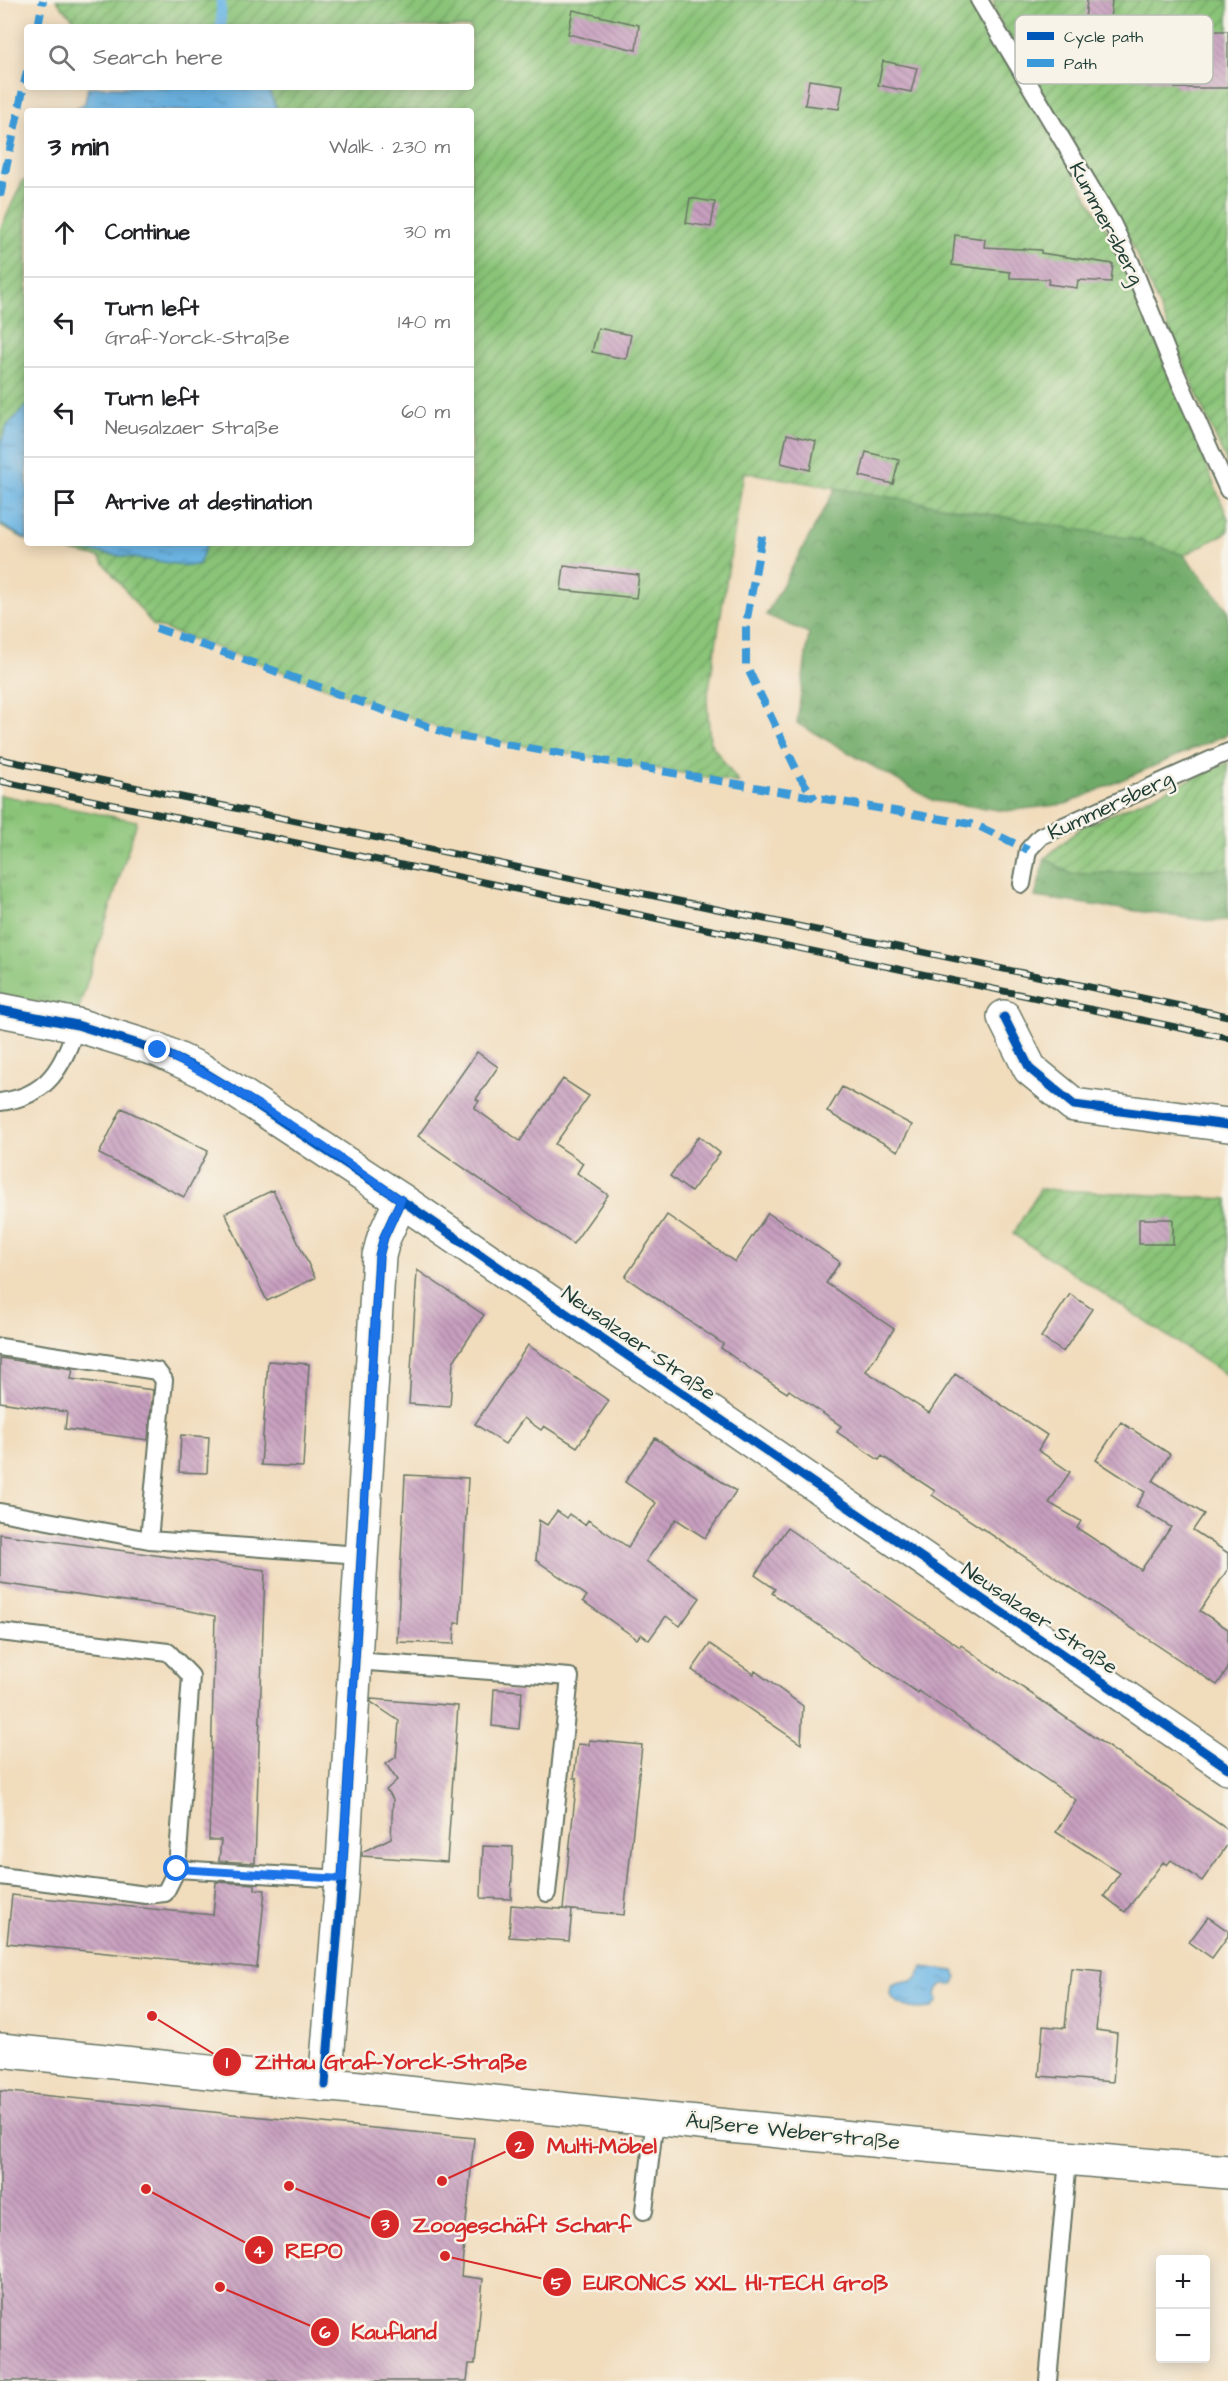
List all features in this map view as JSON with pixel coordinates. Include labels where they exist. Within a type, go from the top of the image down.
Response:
[{"type":"main road","name":"Neusalzaer Straße","points":[[0,1010],[77,1025],[158,1050],[201,1070],[401,1200],[1228,1768]]},
{"type":"main road","points":[[1004,1017],[1030,1069],[1074,1105],[1228,1125]]},
{"type":"main road","points":[[325,2085],[342,1879],[379,1256],[384,1237],[401,1200]]},
{"type":"main road","name":"Äußere Weberstraße","points":[[0,2050],[655,2118],[1068,2159],[1228,2172]]},
{"type":"lane","name":"Kummersberg","points":[[979,0],[1015,60]]},
{"type":"lane","name":"Kummersberg","points":[[1029,84],[1112,223],[1131,262],[1171,362],[1228,490]]},
{"type":"lane","name":"Kummersberg","points":[[1022,884],[1028,850],[1041,836],[1228,752]]},
{"type":"lane","points":[[0,1102],[12,1101],[37,1091],[56,1073],[77,1025]]},
{"type":"lane","points":[[0,1347],[157,1371],[164,1380],[149,1540]]},
{"type":"lane","points":[[0,1512],[149,1540],[361,1554]]},
{"type":"lane","points":[[0,1632],[168,1652],[191,1676],[177,1869],[165,1893],[146,1895],[0,1876]]},
{"type":"lane","points":[[355,1661],[570,1677],[547,1893]]},
{"type":"lane","points":[[177,1869],[342,1879]]},
{"type":"lane","points":[[644,2211],[655,2118]]},
{"type":"lane","points":[[1048,2381],[1068,2159]]},
{"type":"green space","points":[[56,0],[971,0],[1015,74],[1015,84],[1021,84],[1120,252],[1228,519],[1228,532],[1184,555],[1139,540],[744,472],[707,700],[710,742],[739,783],[456,734],[153,625],[99,557],[46,546],[474,546],[474,108],[277,108],[268,90],[474,90],[474,24],[78,24]]},
{"type":"green space","points":[[993,0],[1228,0],[1228,466],[1132,244],[1037,84],[1213,84],[1213,15],[1015,15],[1015,46],[997,16]]},
{"type":"green space","points":[[24,180],[24,538],[0,526],[0,230]]},
{"type":"green space","points":[[836,488],[1139,540],[1184,555],[1228,610],[1228,734],[1066,804],[1006,811],[934,801],[797,723],[809,633],[766,615]]},
{"type":"green space","points":[[1228,763],[1228,868],[1071,874],[1045,858],[1082,827]]},
{"type":"green space","points":[[0,795],[137,821],[78,1011],[0,994]]},
{"type":"green space","points":[[1045,858],[1071,874],[1228,868],[1228,920],[1210,921],[1035,897]]},
{"type":"green space","points":[[1040,1189],[1228,1199],[1228,1376],[1013,1234]]},
{"type":"water","points":[[87,90],[268,90],[277,108],[78,108],[85,103]]},
{"type":"water","points":[[24,408],[24,538],[0,524],[0,445],[7,426]]},
{"type":"water","points":[[53,546],[206,546],[199,564],[190,566]]},
{"type":"water","points":[[923,1967],[954,1971],[957,1977],[953,1985],[943,1985],[938,1988],[936,1995],[938,2001],[932,2008],[920,2009],[904,2006],[890,1995],[891,1987],[914,1980]]},
{"type":"building","points":[[1087,0],[1112,0],[1111,15],[1086,15]]},
{"type":"building","points":[[573,10],[639,25],[636,50],[568,34]]},
{"type":"building","points":[[1213,31],[1228,31],[1228,88],[1175,88],[1175,84],[1213,84]]},
{"type":"building","points":[[883,61],[917,68],[911,92],[878,85]]},
{"type":"building","points":[[809,80],[843,85],[839,109],[805,105]]},
{"type":"building","points":[[690,198],[715,202],[711,227],[686,223]]},
{"type":"building","points":[[955,235],[985,239],[984,247],[1041,250],[1041,253],[1113,264],[1111,282],[1078,280],[1077,288],[1048,284],[1049,279],[1010,278],[1010,272],[952,265]]},
{"type":"building","points":[[598,328],[631,335],[626,359],[592,352]]},
{"type":"building","points":[[787,434],[816,441],[810,470],[781,463]]},
{"type":"building","points":[[866,452],[899,460],[893,484],[860,476]]},
{"type":"building","points":[[564,566],[639,575],[636,598],[561,590]]},
{"type":"building","points":[[477,1052],[498,1067],[476,1099],[479,1101],[474,1108],[520,1141],[563,1079],[589,1096],[555,1144],[583,1163],[577,1173],[608,1195],[573,1244],[418,1136]]},
{"type":"building","points":[[842,1087],[912,1125],[898,1151],[827,1112]]},
{"type":"building","points":[[122,1108],[208,1151],[184,1197],[99,1154]]},
{"type":"building","points":[[699,1136],[720,1153],[691,1192],[670,1176]]},
{"type":"building","points":[[273,1190],[315,1278],[267,1301],[225,1213]]},
{"type":"building","points":[[768,1213],[840,1262],[826,1283],[894,1329],[866,1371],[929,1413],[955,1374],[1047,1435],[1038,1450],[1070,1472],[1049,1503],[1081,1521],[1077,1528],[1141,1570],[1171,1527],[1136,1506],[1145,1492],[1096,1460],[1121,1422],[1170,1454],[1153,1481],[1204,1514],[1193,1530],[1228,1553],[1228,1569],[1200,1611],[1228,1629],[1228,1669],[1217,1685],[932,1495],[935,1491],[882,1456],[879,1460],[837,1432],[841,1426],[789,1390],[787,1393],[753,1371],[721,1348],[723,1344],[625,1277],[667,1215],[735,1262]]},
{"type":"building","points":[[1139,1219],[1173,1219],[1173,1244],[1139,1244]]},
{"type":"building","points":[[417,1270],[484,1315],[453,1362],[450,1407],[409,1404]]},
{"type":"building","points":[[1070,1294],[1092,1309],[1063,1352],[1041,1337]]},
{"type":"building","points":[[528,1345],[609,1401],[577,1447],[544,1426],[541,1430],[524,1418],[505,1444],[475,1424]]},
{"type":"building","points":[[0,1358],[73,1369],[71,1379],[153,1390],[148,1440],[65,1429],[67,1412],[0,1402]]},
{"type":"building","points":[[268,1361],[309,1364],[303,1467],[261,1465]]},
{"type":"building","points":[[181,1435],[209,1437],[207,1473],[179,1472]]},
{"type":"building","points":[[655,1438],[736,1491],[705,1538],[676,1519],[646,1561],[700,1598],[680,1626],[666,1616],[649,1640],[641,1634],[637,1639],[583,1601],[587,1596],[536,1560],[539,1520],[547,1525],[557,1511],[567,1518],[569,1514],[585,1525],[588,1520],[628,1547],[656,1503],[625,1482]]},
{"type":"building","points":[[405,1475],[468,1478],[460,1623],[455,1623],[454,1644],[397,1642]]},
{"type":"building","points":[[787,1528],[1228,1830],[1228,1844],[1202,1881],[1171,1860],[1167,1865],[1163,1862],[1125,1912],[1104,1896],[1120,1873],[1056,1832],[1076,1800],[772,1593],[775,1589],[755,1575]]},
{"type":"building","points":[[0,1534],[265,1570],[255,1863],[219,1861],[221,1840],[209,1840],[215,1616],[0,1583]]},
{"type":"building","points":[[710,1644],[754,1674],[755,1671],[803,1706],[801,1744],[692,1670]]},
{"type":"building","points":[[494,1689],[522,1691],[519,1729],[492,1726]]},
{"type":"building","points":[[371,1699],[458,1706],[447,1862],[362,1856],[362,1852],[391,1838],[393,1799],[386,1790],[397,1780],[386,1764],[396,1757],[399,1721],[371,1702]]},
{"type":"building","points":[[589,1740],[642,1745],[624,1915],[563,1909],[577,1778],[574,1778],[578,1744],[589,1745]]},
{"type":"building","points":[[483,1846],[513,1847],[511,1899],[481,1898]]},
{"type":"building","points":[[216,1882],[255,1884],[255,1889],[265,1890],[257,1968],[7,1943],[12,1895],[213,1915]]},
{"type":"building","points":[[511,1905],[572,1910],[569,1941],[509,1937]]},
{"type":"building","points":[[1208,1917],[1228,1931],[1228,1936],[1212,1958],[1189,1942]]},
{"type":"building","points":[[1071,1968],[1102,1971],[1096,2030],[1117,2033],[1113,2082],[1039,2076],[1043,2026],[1065,2028]]},
{"type":"building","points":[[0,2091],[474,2138],[461,2276],[483,2279],[475,2364],[469,2364],[467,2381],[0,2381]]},
{"type":"waterway","points":[[221,0],[221,24]]},
{"type":"railway","points":[[0,759],[1228,1016]]},
{"type":"railway","points":[[0,781],[1228,1038]]},
{"type":"marked path","points":[[39,24],[43,0]]},
{"type":"marked path","points":[[0,196],[24,85]]},
{"type":"marked path","points":[[762,536],[746,624],[746,665],[800,777],[815,799]]},
{"type":"marked path","points":[[156,628],[452,735],[976,825],[1028,850]]},
{"type":"cycle path","points":[[0,1010],[77,1025],[158,1050],[201,1070],[240,1094],[401,1200],[1228,1768]]},
{"type":"cycle path","points":[[1004,1017],[1030,1069],[1074,1105],[1228,1125]]},
{"type":"cycle path","points":[[325,2085],[342,1879],[379,1256],[384,1237],[401,1200]]},
{"type":"place","name":"Zittau Graf-Yorck-Straße","points":[[152,2016]]},
{"type":"place","name":"Multi-Möbel","points":[[442,2181]]},
{"type":"place","name":"Zoogeschäft Scharf","points":[[289,2186]]},
{"type":"place","name":"REPO","points":[[146,2189]]},
{"type":"place","name":"EURONICS XXL HI-TECH Groß","points":[[445,2256]]},
{"type":"place","name":"Kaufland","points":[[220,2287]]},
{"type":"route","points":[[158,1050],[201,1070],[240,1094],[401,1200],[384,1237],[379,1256],[342,1879],[177,1869]]}]
